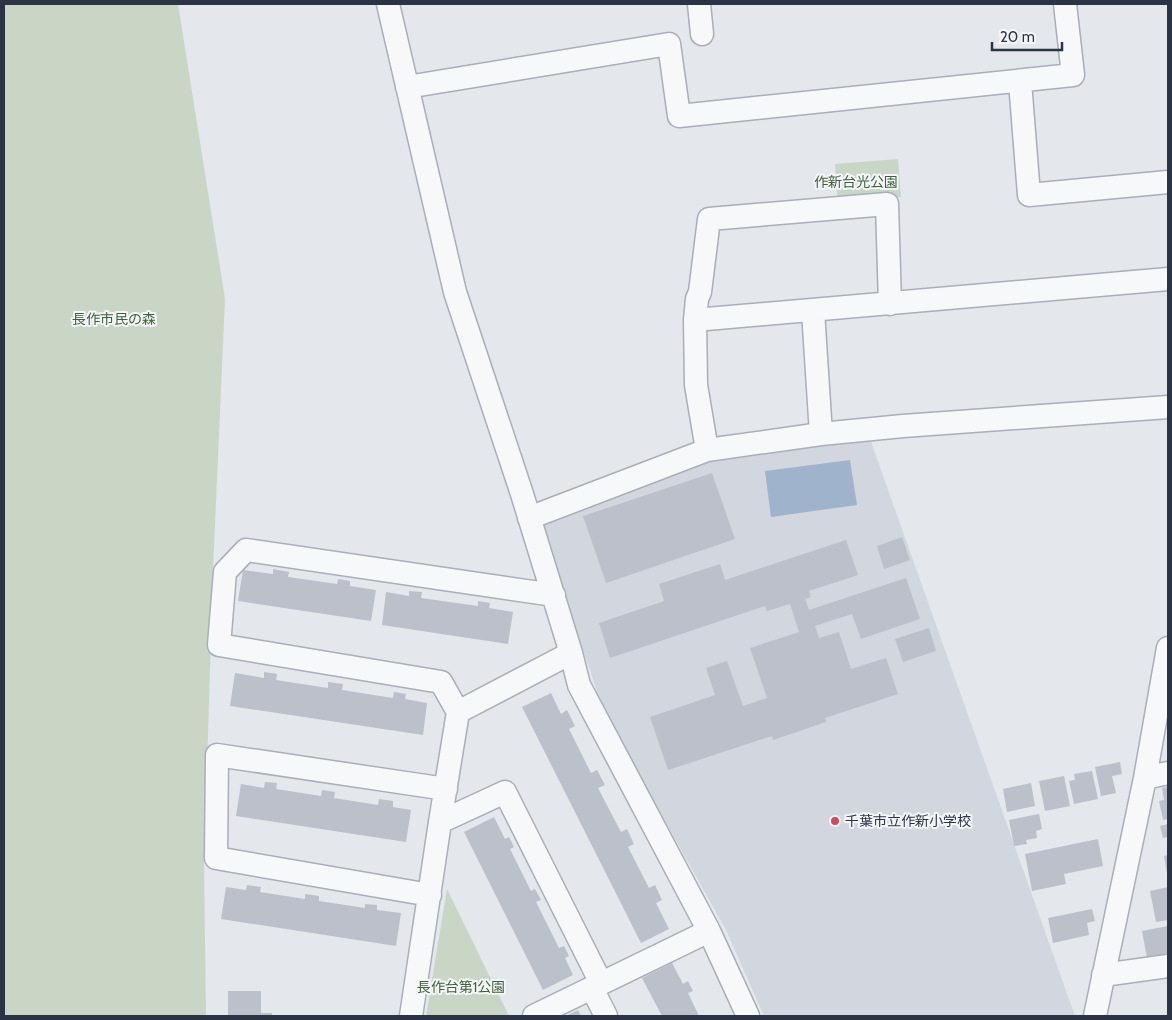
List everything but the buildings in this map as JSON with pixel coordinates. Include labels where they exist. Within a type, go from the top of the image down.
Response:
[{"type":"street","points":[[388,4],[455,292],[554,595],[579,685],[709,930],[748,1016]]},
{"type":"street","points":[[698,4],[702,34]]},
{"type":"street","points":[[407,88],[669,44],[679,116],[1020,82],[1073,75],[1065,4]]},
{"type":"street","points":[[1020,82],[1029,194],[1168,182]]},
{"type":"street","points":[[707,450],[696,384],[695,320],[709,219],[887,204],[890,304]]},
{"type":"street","points":[[695,320],[1168,279]]},
{"type":"street","points":[[813,311],[821,434]]},
{"type":"street","points":[[529,518],[707,450],[821,434],[902,426],[1168,406]]},
{"type":"street","points":[[411,1016],[458,712],[440,682],[219,645],[225,572],[246,550],[554,595]]},
{"type":"street","points":[[1095,1016],[1145,778],[1168,648]]},
{"type":"street","points":[[458,712],[571,653]]},
{"type":"street","points":[[430,895],[216,858],[217,756],[446,789]]},
{"type":"street","points":[[1145,778],[1168,773]]},
{"type":"street","points":[[440,822],[505,792],[597,986],[606,1016]]},
{"type":"street","points":[[534,1016],[709,930]]},
{"type":"street","points":[[1103,975],[1168,966]]},
{"type":"shaded area","name":"千葉市立作新小学校","points":[[870,439],[1075,1016],[764,1016],[726,930],[604,712],[542,527],[551,515],[696,464]]},
{"type":"green space","name":"長作市民の森","points":[[4,4],[178,4],[225,299],[213,570],[204,866],[206,1016],[4,1016]]},
{"type":"green space","name":"作新台光公園","points":[[898,159],[901,197],[838,203],[835,164]]},
{"type":"green space","name":"長作台第1公園","points":[[447,889],[509,1016],[426,1016]]},
{"type":"water","points":[[850,460],[857,505],[771,517],[765,471]]},
{"type":"place","name":"千葉市立作新小学校","points":[[835,821]]}]
